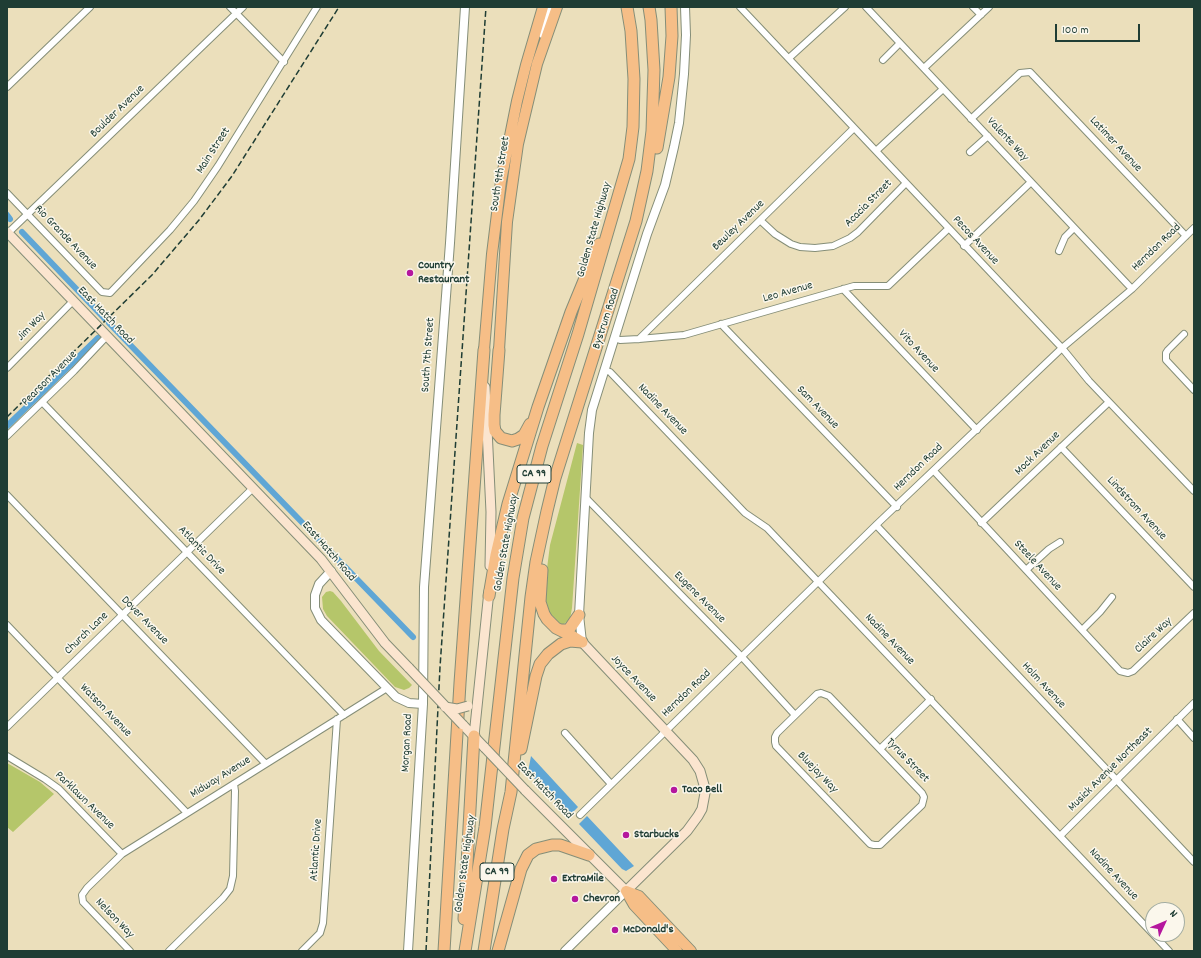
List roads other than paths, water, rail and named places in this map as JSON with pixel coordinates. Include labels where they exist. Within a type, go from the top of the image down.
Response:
[{"type":"highway","name":"Golden State Highway","points":[[465,951],[485,827],[513,578],[523,518],[542,446],[578,334],[619,198],[629,159],[634,103],[633,55],[627,7]]},
{"type":"highway","name":"CA 99","points":[[484,951],[510,792],[536,562],[555,478],[636,222],[647,171],[653,110],[654,70],[649,7]]},
{"type":"highway","points":[[636,222],[646,196],[654,168],[666,96],[671,57],[671,7]]},
{"type":"highway","points":[[489,596],[503,524],[538,408],[574,304],[619,198]]},
{"type":"highway","points":[[444,951],[461,675],[484,350]]},
{"type":"highway","points":[[499,350],[494,415],[494,426],[496,431],[501,438],[508,440],[518,439],[528,428],[538,408]]},
{"type":"highway","points":[[547,511],[540,602],[541,608],[547,619],[556,628],[582,642]]},
{"type":"highway","points":[[562,630],[567,630],[570,628],[578,615]]},
{"type":"highway","points":[[510,792],[520,756],[536,676],[540,664],[548,654],[561,644],[582,642]]},
{"type":"highway","points":[[462,951],[470,834],[474,736]]},
{"type":"highway","points":[[498,951],[520,870],[528,855],[536,849],[552,844],[560,845],[590,855]]},
{"type":"main road","name":"South 9th Street","points":[[484,350],[495,224],[508,142],[526,65],[543,7]]},
{"type":"main road","name":"South 9th Street","points":[[499,350],[507,222],[518,144],[537,64],[557,7]]},
{"type":"main road","points":[[508,142],[518,144]]},
{"type":"main road","name":"East Hatch Road","points":[[7,233],[331,571],[385,643],[525,790],[626,891],[634,905],[677,951]]},
{"type":"main road","points":[[474,736],[489,596],[491,512],[484,350]]},
{"type":"main road","name":"Joyce Avenue","points":[[582,642],[666,731]]},
{"type":"main road","points":[[445,707],[457,709],[468,706],[475,699],[479,690]]},
{"type":"main road","name":"Herndon Road","points":[[626,891],[687,831],[698,816],[704,801],[704,785],[700,771],[688,754],[666,731]]},
{"type":"main road","name":"East Hatch Road","points":[[626,891],[639,896],[691,951]]},
{"type":"street","points":[[7,87],[90,7]]},
{"type":"street","points":[[230,7],[284,62]]},
{"type":"street","name":"Boulder Avenue","points":[[7,233],[28,215],[243,7]]},
{"type":"street","name":"Main Street","points":[[110,293],[170,230],[194,201],[218,166],[318,7]]},
{"type":"street","name":"South 7th Street","points":[[423,704],[424,587],[450,243],[465,7]]},
{"type":"street","points":[[537,64],[538,51],[549,7]]},
{"type":"street","name":"Bystrum Road","points":[[582,642],[578,615],[590,421],[595,397],[647,234],[665,186],[679,123],[685,60],[686,7]]},
{"type":"street","points":[[788,58],[845,7]]},
{"type":"street","name":"Valente Way","points":[[866,7],[1132,289]]},
{"type":"street","points":[[973,7],[981,15]]},
{"type":"street","points":[[924,68],[989,7]]},
{"type":"street","name":"Pecos Avenue","points":[[743,8],[948,229],[1062,348],[1109,402],[1194,491]]},
{"type":"street","points":[[882,60],[900,43]]},
{"type":"street","name":"Latimer Avenue","points":[[971,119],[1020,73],[1026,72],[1032,74],[1186,236]]},
{"type":"street","points":[[876,151],[943,89]]},
{"type":"street","name":"Bewley Avenue","points":[[639,339],[761,221],[854,128]]},
{"type":"street","points":[[970,152],[988,136]]},
{"type":"street","points":[[964,246],[1031,182]]},
{"type":"street","name":"Acacia Street","points":[[761,221],[774,234],[791,244],[800,247],[815,248],[833,246],[850,238],[858,232],[906,183]]},
{"type":"street","name":"Rio Grande Avenue","points":[[7,193],[102,292],[110,293]]},
{"type":"street","points":[[1059,251],[1065,237],[1074,228]]},
{"type":"street","name":"Herndon Road","points":[[580,815],[876,525],[897,507],[1062,348],[1132,289],[1194,228]]},
{"type":"street","name":"Leo Avenue","points":[[614,338],[620,340],[684,335],[854,286],[888,286],[948,229]]},
{"type":"street","name":"Vito Avenue","points":[[843,289],[977,430]]},
{"type":"street","name":"Jim Way","points":[[7,368],[73,301]]},
{"type":"street","name":"Sam Avenue","points":[[721,324],[897,507]]},
{"type":"street","points":[[1184,334],[1168,350],[1166,356],[1168,362],[1194,390]]},
{"type":"street","name":"Pearson Avenue","points":[[7,436],[74,371],[107,336]]},
{"type":"street","name":"Nadine Avenue","points":[[604,370],[610,372],[745,513],[767,528],[1145,926]]},
{"type":"street","name":"Atlantic Drive","points":[[42,402],[344,715]]},
{"type":"street","name":"Mock Avenue","points":[[981,523],[1109,402]]},
{"type":"street","name":"Lindstrom Avenue","points":[[1061,447],[1194,587]]},
{"type":"street","name":"Steele Avenue","points":[[934,471],[1120,671],[1127,673]]},
{"type":"street","name":"Church Lane","points":[[7,727],[252,489]]},
{"type":"street","name":"Dover Avenue","points":[[7,495],[265,763]]},
{"type":"street","name":"Eugene Avenue","points":[[586,498],[742,657],[796,715]]},
{"type":"street","name":"Holm Avenue","points":[[876,525],[1194,862]]},
{"type":"street","points":[[1026,570],[1049,549],[1060,542]]},
{"type":"street","name":"Morgan Road","points":[[331,571],[317,589],[314,601],[317,614],[321,620],[396,697],[414,704],[423,704],[408,951]]},
{"type":"street","points":[[1082,630],[1112,598]]},
{"type":"street","name":"Claire Way","points":[[1127,673],[1133,671],[1194,613]]},
{"type":"street","name":"Watson Avenue","points":[[7,625],[187,813]]},
{"type":"street","name":"Midway Avenue","points":[[83,902],[82,895],[87,888],[122,854],[265,763],[387,688]]},
{"type":"street","name":"Tyrus Street","points":[[796,715],[816,694],[821,693],[829,696],[922,793],[924,798],[922,805],[883,842],[876,845]]},
{"type":"street","points":[[880,749],[931,699]]},
{"type":"street","name":"Musick Avenue Northeast","points":[[1060,836],[1194,703]]},
{"type":"street","name":"Bluejay Way","points":[[796,715],[777,733],[774,739],[776,746],[870,844],[876,845]]},
{"type":"street","name":"Atlantic Drive","points":[[302,951],[320,932],[323,923],[337,719]]},
{"type":"street","points":[[1177,719],[1194,738]]},
{"type":"street","points":[[565,733],[611,784]]},
{"type":"street","name":"Parklawn Avenue","points":[[7,756],[46,779],[59,790],[122,854]]},
{"type":"street","points":[[169,951],[224,898],[230,889],[233,876],[234,784]]},
{"type":"street","name":"Herndon Road","points":[[565,951],[626,891]]},
{"type":"street","name":"Nelson Way","points":[[83,902],[130,951]]},
{"type":"street","name":"Nadine Avenue","points":[[1161,942],[1169,951]]},
{"type":"water","points":[[531,756],[578,807],[571,814],[569,814],[528,772]]},
{"type":"water","points":[[587,816],[634,866],[626,871],[622,869],[579,824]]},
{"type":"waterway","points":[[7,215],[10,219]]},
{"type":"waterway","points":[[22,232],[105,319]]},
{"type":"waterway","points":[[109,323],[413,637]]},
{"type":"waterway","points":[[7,426],[98,338]]},
{"type":"railway","points":[[7,417],[152,275],[199,220],[232,176],[339,7]]},
{"type":"railway","points":[[426,951],[440,667],[486,7]]},
{"type":"place","name":"Country Restaurant","points":[[410,273]]},
{"type":"place","name":"Taco Bell","points":[[674,790]]},
{"type":"place","name":"Starbucks","points":[[626,835]]},
{"type":"place","name":"ExtraMile","points":[[554,879]]},
{"type":"place","name":"Chevron","points":[[575,899]]},
{"type":"place","name":"McDonald's","points":[[615,930]]}]
